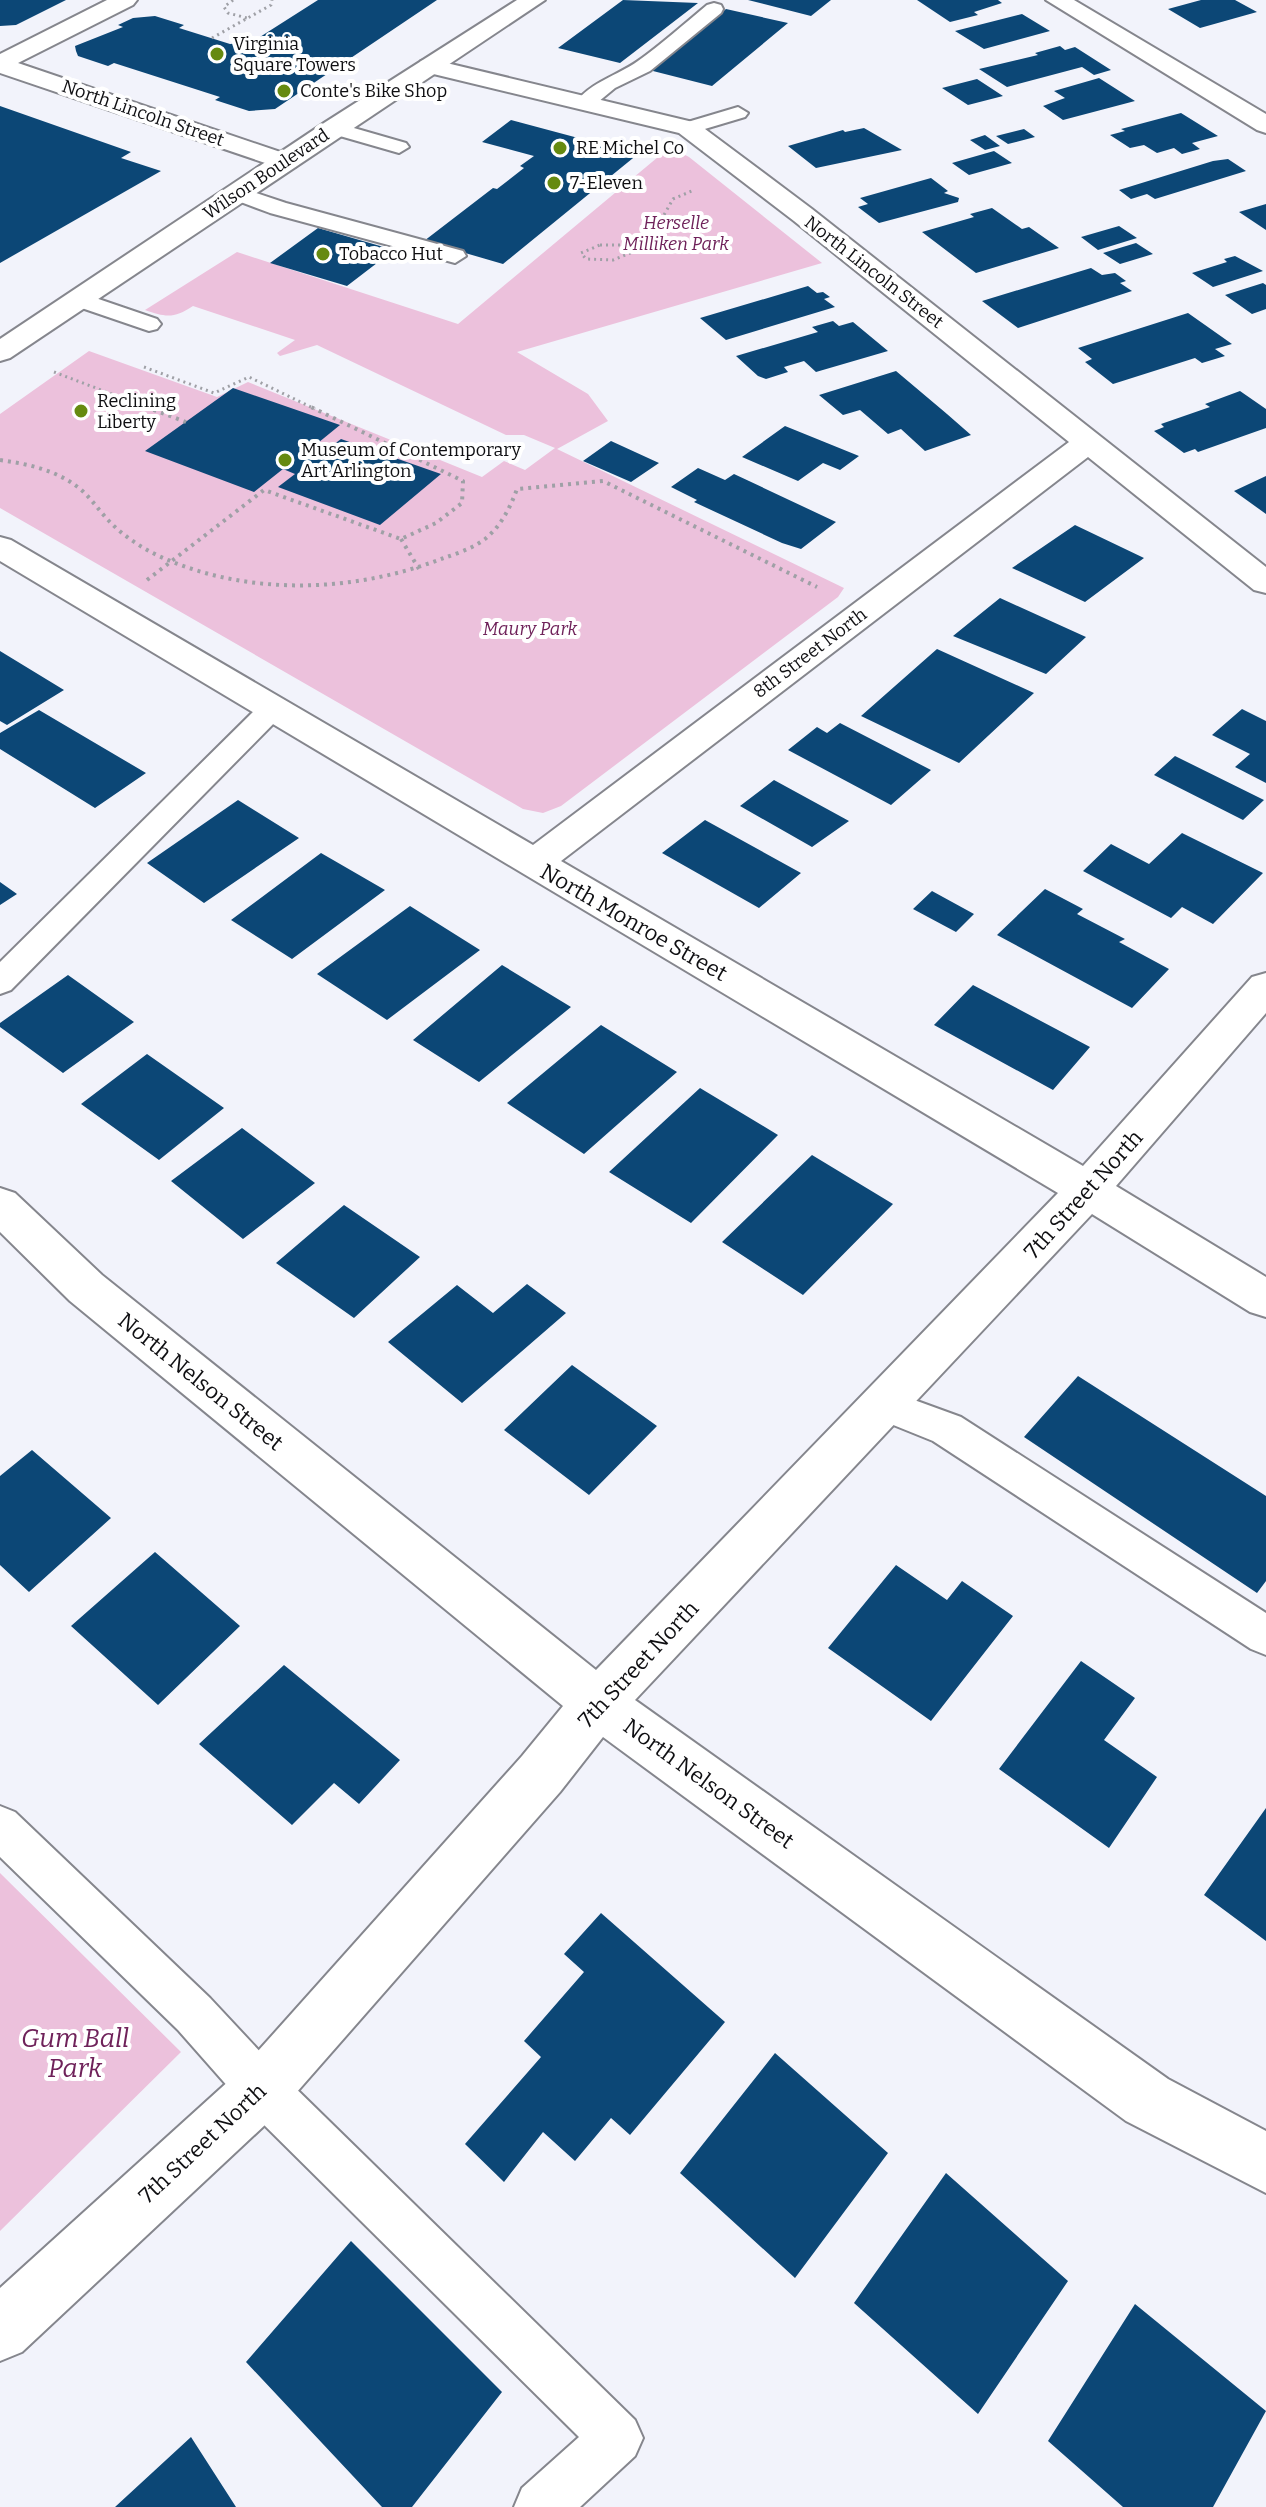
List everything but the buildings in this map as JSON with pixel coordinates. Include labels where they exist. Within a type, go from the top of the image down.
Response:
[{"type":"street","points":[[0,64],[125,0]]},
{"type":"street","name":"Wilson Boulevard","points":[[0,352],[262,177],[288,174],[333,128],[533,0]]},
{"type":"street","points":[[1058,0],[1266,125]]},
{"type":"street","name":"North Lincoln Street","points":[[0,64],[288,174]]},
{"type":"street","name":"North Lincoln Street","points":[[430,66],[688,128],[853,254],[1266,583]]},
{"type":"street","name":"8th Street North","points":[[534,863],[1087,443]]},
{"type":"street","name":"North Monroe Street","points":[[0,547],[1088,1190],[1266,1299]]},
{"type":"street","name":"7th Street North","points":[[0,2330],[262,2089],[541,1774],[598,1703],[1088,1190],[1266,987]]},
{"type":"street","name":"North Nelson Street","points":[[0,1205],[86,1288],[598,1703],[1147,2100],[1266,2163]]},
{"type":"lane","points":[[585,103],[608,84],[643,67],[714,9]]},
{"type":"lane","points":[[688,128],[738,113]]},
{"type":"lane","points":[[333,128],[399,147]]},
{"type":"lane","points":[[238,193],[278,208],[455,256]]},
{"type":"lane","points":[[78,299],[149,324]]},
{"type":"lane","points":[[0,982],[273,708]]},
{"type":"lane","points":[[884,1405],[947,1429],[1266,1636]]},
{"type":"lane","points":[[0,1827],[194,2014],[262,2089],[617,2438],[541,2507]]},
{"type":"path","points":[[233,0],[224,7],[228,13],[247,18]]},
{"type":"path","points":[[212,38],[271,5],[272,0]]},
{"type":"path","points":[[637,245],[635,251],[613,260],[586,259],[581,253],[587,248],[602,245],[637,245],[652,236],[673,199],[706,186]]},
{"type":"path","points":[[141,366],[214,393],[249,377],[463,481],[462,503],[436,523],[401,539]]},
{"type":"path","points":[[45,369],[186,422]]},
{"type":"path","points":[[0,460],[40,469],[65,479],[79,488],[119,529],[170,562],[269,584],[370,581],[420,570],[483,541],[505,520],[517,489],[603,481],[824,590]]},
{"type":"path","points":[[137,588],[264,490],[401,539],[420,570]]},
{"type":"green space","name":"Maury Park","points":[[670,147],[689,157],[822,263],[517,352],[588,394],[608,421],[557,449],[844,588],[838,597],[561,806],[543,813],[523,809],[0,508],[0,414],[89,351],[217,397],[248,382],[482,477],[504,461],[525,470],[555,448],[524,435],[506,435],[317,345],[280,356],[277,353],[295,340],[193,306],[169,316],[145,310],[237,252],[458,324]]},
{"type":"green space","name":"Gum Ball Park","points":[[0,1873],[181,2052],[0,2231]]},
{"type":"place","name":"Virginia Square Towers","points":[[217,54]]},
{"type":"place","name":"Conte's Bike Shop","points":[[284,91]]},
{"type":"place","name":"RE Michel Co","points":[[560,148]]},
{"type":"place","name":"7-Eleven","points":[[554,183]]},
{"type":"place","name":"Tobacco Hut","points":[[323,254]]},
{"type":"place","name":"Reclining Liberty","points":[[81,411]]},
{"type":"place","name":"Museum of Contemporary Art Arlington","points":[[285,460]]},
{"type":"park label","name":"Herselle Milliken Park","points":[[676,233]]}]
